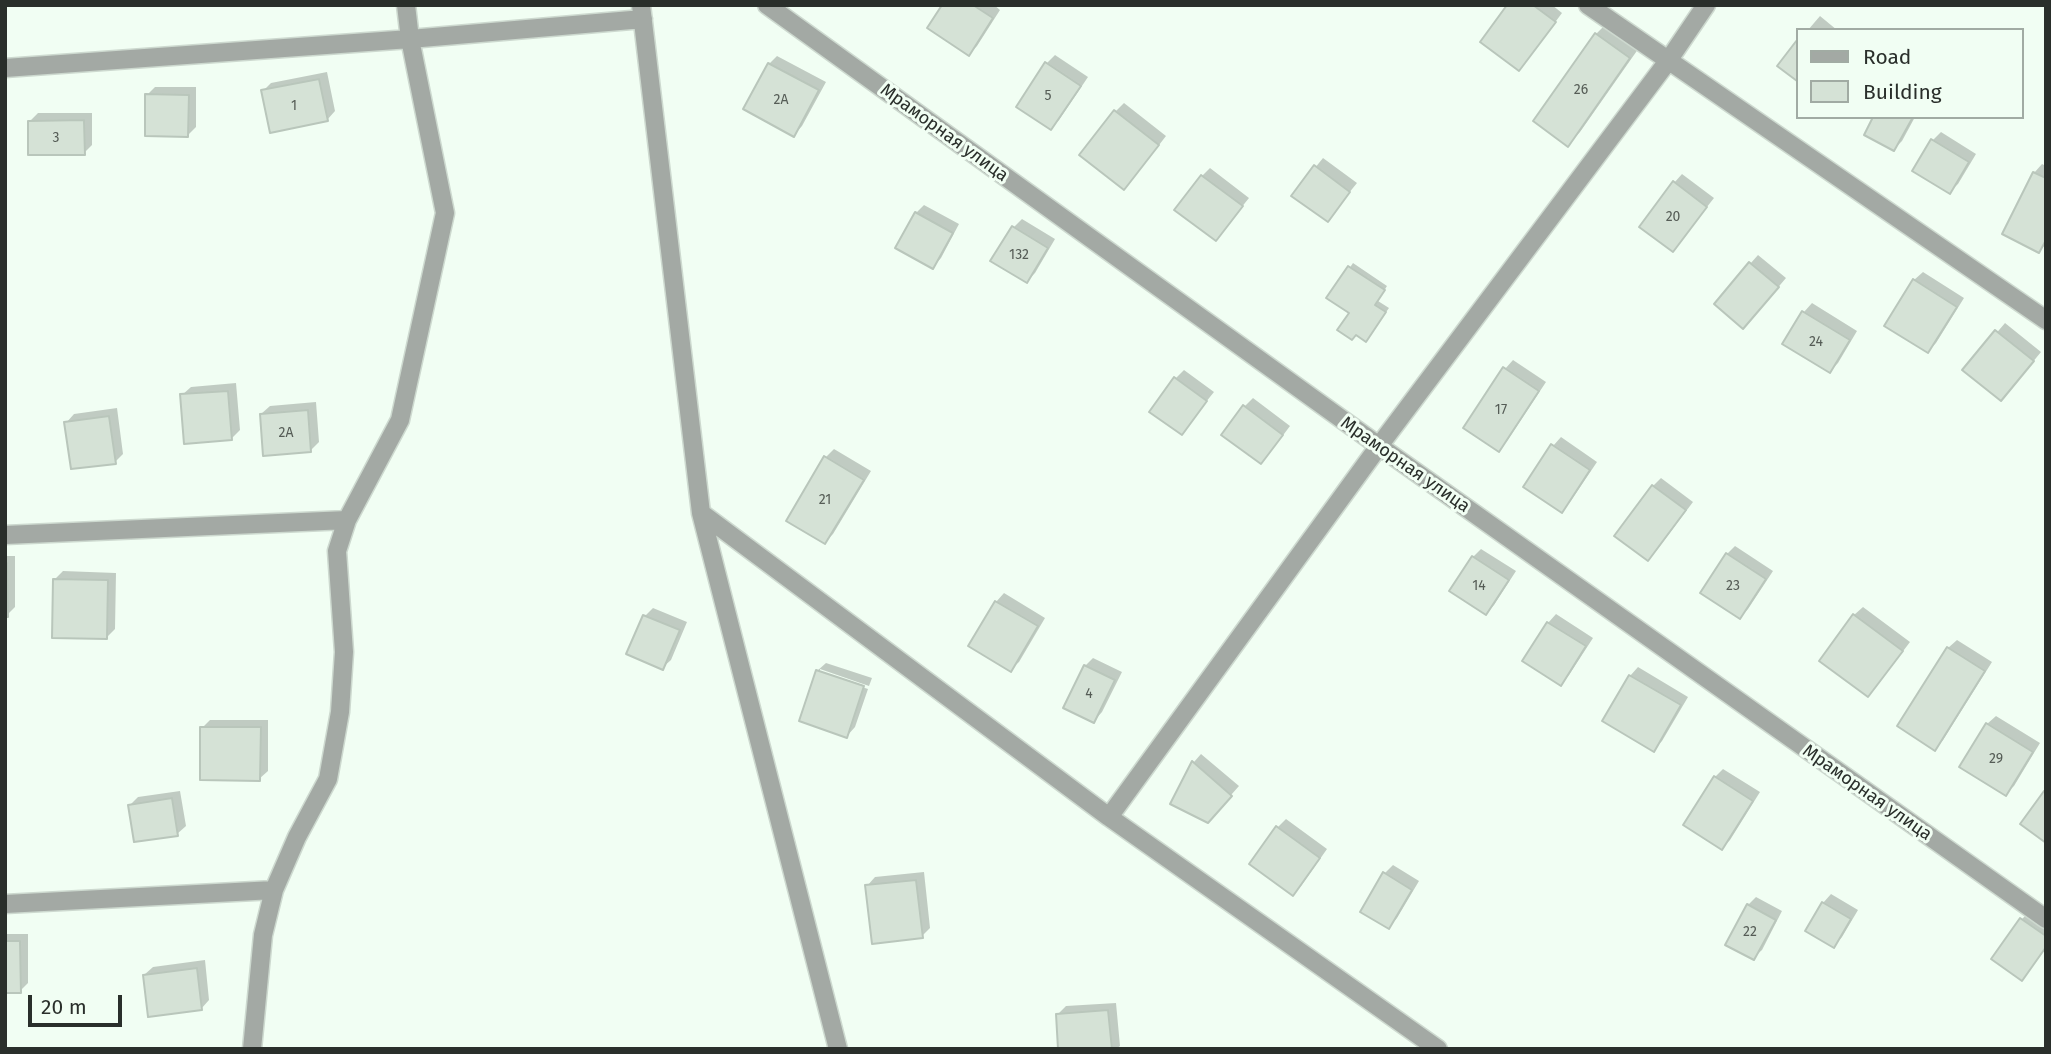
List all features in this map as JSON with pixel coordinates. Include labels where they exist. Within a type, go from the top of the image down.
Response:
[{"type":"street","points":[[251,1049],[263,935],[274,890],[328,779],[340,712],[344,652],[337,551],[347,520],[400,420],[445,213],[410,39],[406,5]]},
{"type":"street","name":"Мраморная улица","points":[[767,5],[1379,446],[2046,919]]},
{"type":"street","points":[[1588,5],[2046,320]]},
{"type":"street","points":[[1109,817],[1379,446],[1668,61],[1706,5]]},
{"type":"street","points":[[5,68],[410,39],[642,12],[701,513],[838,1049]]},
{"type":"street","points":[[701,513],[1109,817],[1437,1049]]},
{"type":"street","points":[[5,535],[347,520]]},
{"type":"street","points":[[5,904],[274,890]]},
{"type":"building","points":[[942,5],[973,5],[993,18],[969,56],[927,28]]},
{"type":"building","points":[[1507,5],[1533,5],[1556,22],[1519,71],[1480,42]]},
{"type":"building","points":[[1595,33],[1630,58],[1568,147],[1533,121]]},
{"type":"building","points":[[1796,41],[1796,80],[1777,66]]},
{"type":"building","points":[[1045,62],[1081,86],[1051,130],[1016,107]]},
{"type":"building","points":[[768,63],[819,90],[794,137],[743,109]]},
{"type":"building","points":[[319,79],[328,121],[270,133],[261,90]]},
{"type":"building","points":[[145,94],[189,95],[188,137],[145,136]]},
{"type":"building","points":[[1114,110],[1159,145],[1124,190],[1079,155]]},
{"type":"building","points":[[1872,119],[1912,119],[1894,151],[1864,135]]},
{"type":"building","points":[[84,120],[85,155],[28,155],[28,121]]},
{"type":"building","points":[[1931,139],[1969,162],[1950,194],[1912,171]]},
{"type":"building","points":[[1314,165],[1350,192],[1328,222],[1291,196]]},
{"type":"building","points":[[2033,172],[2046,178],[2046,240],[2039,253],[2002,234]]},
{"type":"building","points":[[1201,175],[1243,206],[1216,241],[1174,210]]},
{"type":"building","points":[[1673,181],[1707,207],[1673,252],[1639,227]]},
{"type":"building","points":[[915,212],[953,233],[933,269],[895,248]]},
{"type":"building","points":[[1012,226],[1048,248],[1027,283],[990,261]]},
{"type":"building","points":[[1749,262],[1779,287],[1743,329],[1714,304]]},
{"type":"building","points":[[1348,266],[1385,290],[1375,305],[1386,312],[1366,342],[1356,335],[1352,340],[1337,330],[1349,313],[1326,298]]},
{"type":"building","points":[[1913,279],[1957,307],[1928,353],[1884,326]]},
{"type":"building","points":[[1802,311],[1850,340],[1830,373],[1782,344]]},
{"type":"building","points":[[1995,330],[2034,361],[2001,401],[1962,370]]},
{"type":"building","points":[[1503,367],[1539,391],[1499,452],[1463,428]]},
{"type":"building","points":[[1174,377],[1207,401],[1182,435],[1149,412]]},
{"type":"building","points":[[228,391],[232,440],[184,444],[180,394]]},
{"type":"building","points":[[1243,405],[1283,435],[1261,464],[1221,435]]},
{"type":"building","points":[[308,410],[311,452],[263,456],[260,414]]},
{"type":"building","points":[[109,416],[116,464],[71,469],[64,422]]},
{"type":"building","points":[[1551,444],[1590,470],[1562,513],[1523,487]]},
{"type":"building","points":[[824,456],[864,480],[825,544],[786,521]]},
{"type":"building","points":[[1652,485],[1686,510],[1648,561],[1614,536]]},
{"type":"building","points":[[1726,553],[1766,579],[1740,619],[1700,593]]},
{"type":"building","points":[[1472,556],[1509,580],[1486,615],[1449,591]]},
{"type":"building","points":[[7,563],[8,617],[5,617]]},
{"type":"building","points":[[53,579],[108,580],[107,639],[52,638]]},
{"type":"building","points":[[995,601],[1038,626],[1011,672],[968,646]]},
{"type":"building","points":[[1853,614],[1903,651],[1868,697],[1819,661]]},
{"type":"building","points":[[643,615],[680,630],[663,670],[626,654]]},
{"type":"building","points":[[1547,622],[1586,646],[1561,686],[1522,661]]},
{"type":"building","points":[[1947,647],[1985,671],[1935,751],[1897,726]]},
{"type":"building","points":[[1084,665],[1115,680],[1094,723],[1063,708]]},
{"type":"building","points":[[816,670],[864,686],[847,738],[799,721]]},
{"type":"building","points":[[1629,675],[1681,705],[1654,752],[1602,721]]},
{"type":"building","points":[[1986,723],[2033,752],[2006,796],[1959,767]]},
{"type":"building","points":[[200,727],[261,727],[260,781],[200,780]]},
{"type":"building","points":[[1192,761],[1232,796],[1208,823],[1170,804]]},
{"type":"building","points":[[1714,776],[1753,801],[1722,850],[1683,825]]},
{"type":"building","points":[[2044,791],[2046,792],[2046,843],[2020,824]]},
{"type":"building","points":[[172,798],[178,836],[134,842],[128,805]]},
{"type":"building","points":[[1276,826],[1320,858],[1293,896],[1249,864]]},
{"type":"building","points":[[1383,872],[1412,890],[1389,929],[1360,912]]},
{"type":"building","points":[[916,880],[923,938],[872,944],[865,885]]},
{"type":"building","points":[[1822,902],[1851,919],[1834,948],[1805,931]]},
{"type":"building","points":[[1747,904],[1776,920],[1754,960],[1725,945]]},
{"type":"building","points":[[2020,918],[2046,936],[2046,947],[2022,981],[1991,959]]},
{"type":"building","points":[[5,941],[20,941],[21,993],[5,993]]},
{"type":"building","points":[[197,968],[202,1010],[148,1017],[143,975]]},
{"type":"building","points":[[1108,1010],[1112,1049],[1058,1049],[1056,1014]]}]
